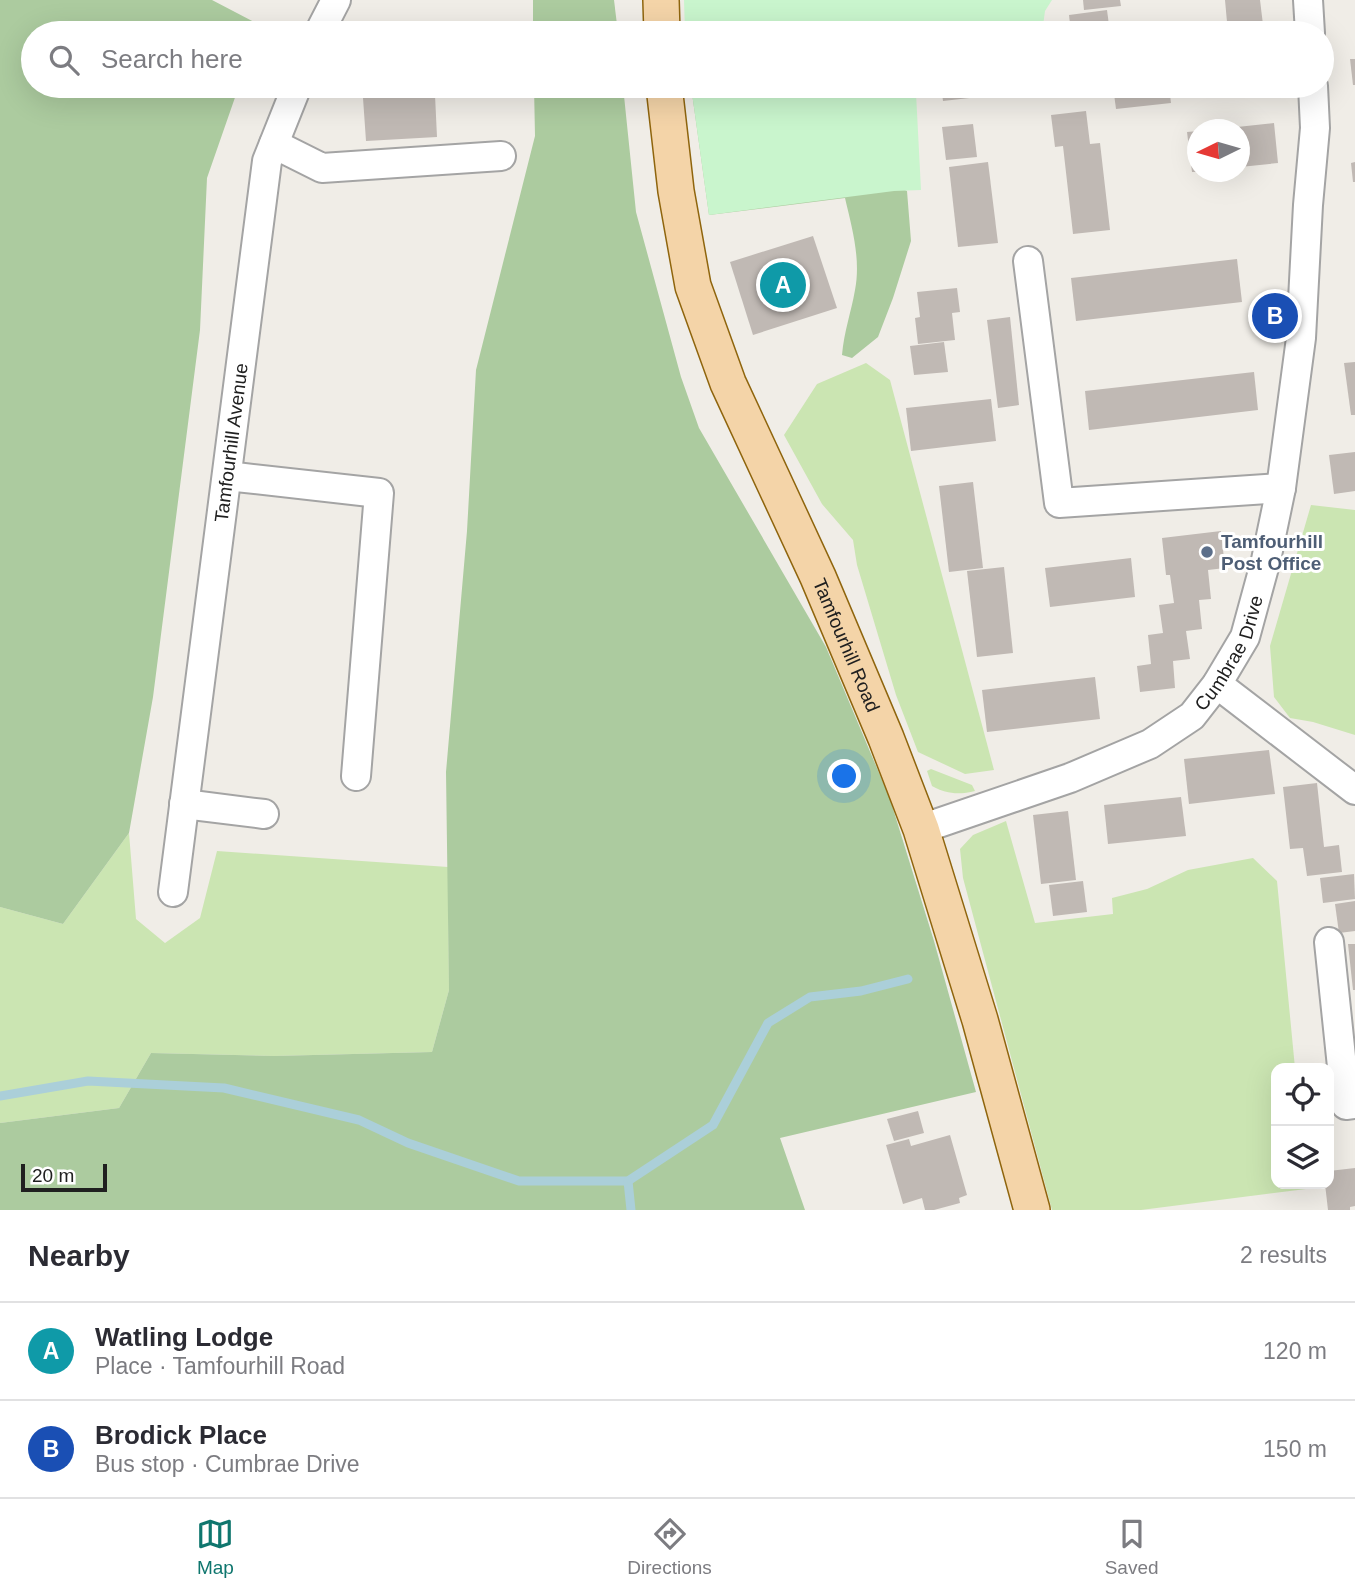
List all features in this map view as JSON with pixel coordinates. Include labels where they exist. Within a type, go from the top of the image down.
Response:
[{"type":"main road","points":[[662,0],[663,21]]},
{"type":"main road","name":"Tamfourhill Road","points":[[665,98],[676,191],[690,273],[708,331],[728,383],[824,589],[921,829],[980,1020],[1032,1210]]},
{"type":"street","points":[[325,21],[336,0]]},
{"type":"street","points":[[1308,0],[1309,21]]},
{"type":"street","name":"Tamfourhill Avenue","points":[[173,892],[267,161],[292,98]]},
{"type":"street","name":"Cumbrae Drive","points":[[921,829],[1070,778],[1150,744],[1192,716],[1217,684],[1245,637],[1266,560],[1281,488],[1301,338],[1307,205],[1315,128],[1314,98]]},
{"type":"street","points":[[274,144],[322,168],[501,156]]},
{"type":"street","points":[[1028,261],[1059,503],[1281,488]]},
{"type":"street","points":[[227,477],[379,493],[356,776]]},
{"type":"street","points":[[1217,684],[1355,790]]},
{"type":"street","points":[[184,804],[264,814]]},
{"type":"street","points":[[1329,942],[1346,1105],[1355,1104]]},
{"type":"green space","points":[[0,0],[212,0],[252,21],[21,21],[21,98],[235,98],[207,178],[200,330],[153,697],[129,833],[63,924],[0,907]]},
{"type":"green space","points":[[533,0],[614,0],[617,21],[533,21]]},
{"type":"green space","points":[[684,0],[1052,0],[1045,11],[1044,21],[685,21]]},
{"type":"green space","points":[[534,98],[624,98],[636,212],[681,377],[699,428],[826,647],[890,799],[934,941],[976,1092],[780,1138],[805,1210],[0,1210],[0,1123],[119,1108],[151,1053],[274,1056],[432,1052],[449,990],[446,772],[467,531],[476,370],[535,136]]},
{"type":"green space","points":[[693,98],[716,98],[907,191],[911,241],[878,337],[852,358],[842,355],[857,278],[855,244],[845,198],[709,215]]},
{"type":"green space","points":[[693,98],[916,98],[921,190],[894,191],[709,215]]},
{"type":"green space","points":[[866,363],[890,380],[994,770],[965,774],[918,752],[896,695],[857,565],[853,540],[822,504],[784,435],[817,384]]},
{"type":"green space","points":[[1311,505],[1355,510],[1355,735],[1290,718],[1274,697],[1270,646]]},
{"type":"green space","points":[[931,769],[972,785],[975,791],[953,793],[937,789],[932,786],[927,771]]},
{"type":"green space","points":[[1006,821],[1035,923],[1113,914],[1112,898],[1147,889],[1188,870],[1253,858],[1277,881],[1295,1063],[1271,1063],[1271,1189],[1306,1189],[1141,1210],[1052,1210],[963,878],[960,849],[973,835]]},
{"type":"green space","points":[[129,833],[136,919],[165,943],[200,918],[217,851],[448,867],[449,990],[432,1052],[274,1056],[151,1053],[119,1108],[0,1123],[0,907],[63,924]]},
{"type":"building","points":[[1083,0],[1120,0],[1121,6],[1084,10]]},
{"type":"building","points":[[1225,0],[1260,0],[1263,21],[1227,21]]},
{"type":"building","points":[[1107,10],[1108,21],[1070,21],[1069,15]]},
{"type":"building","points":[[1350,59],[1355,59],[1355,85],[1353,85]]},
{"type":"building","points":[[363,98],[435,98],[437,137],[366,141]]},
{"type":"building","points":[[943,98],[970,98],[943,101]]},
{"type":"building","points":[[1115,98],[1170,98],[1171,103],[1116,109]]},
{"type":"building","points":[[1086,111],[1090,144],[1100,143],[1110,230],[1073,234],[1063,146],[1055,147],[1051,115]]},
{"type":"building","points":[[1274,123],[1278,163],[1250,166],[1250,126]]},
{"type":"building","points":[[973,124],[977,157],[946,160],[942,127]]},
{"type":"building","points":[[988,162],[998,243],[958,247],[949,167]]},
{"type":"building","points":[[1355,162],[1355,182],[1353,182],[1351,163]]},
{"type":"building","points":[[813,236],[837,308],[753,335],[730,262]]},
{"type":"building","points":[[1237,259],[1242,302],[1076,321],[1071,278]]},
{"type":"building","points":[[957,288],[960,312],[952,313],[955,340],[918,344],[915,318],[920,317],[917,292]]},
{"type":"building","points":[[1010,317],[1019,405],[998,408],[987,320]]},
{"type":"building","points":[[944,342],[948,372],[914,375],[910,346]]},
{"type":"building","points":[[1355,362],[1355,415],[1351,415],[1344,363]]},
{"type":"building","points":[[1254,372],[1258,410],[1089,430],[1085,391]]},
{"type":"building","points":[[991,399],[996,441],[911,451],[906,408]]},
{"type":"building","points":[[1355,452],[1355,491],[1334,494],[1329,455]]},
{"type":"building","points":[[973,482],[983,568],[949,572],[939,486]]},
{"type":"building","points":[[1221,531],[1225,568],[1208,570],[1211,599],[1199,600],[1202,629],[1186,631],[1190,659],[1173,661],[1175,688],[1140,692],[1137,666],[1151,664],[1148,635],[1163,633],[1159,605],[1174,603],[1170,575],[1166,575],[1162,538]]},
{"type":"building","points":[[1131,558],[1135,597],[1050,607],[1045,568]]},
{"type":"building","points":[[1004,567],[1013,653],[977,657],[967,571]]},
{"type":"building","points":[[1095,677],[1100,719],[987,732],[982,690]]},
{"type":"building","points":[[1269,750],[1275,794],[1189,804],[1184,759]]},
{"type":"building","points":[[1317,783],[1324,847],[1339,845],[1342,872],[1307,876],[1303,848],[1290,849],[1283,787]]},
{"type":"building","points":[[1181,797],[1186,836],[1108,844],[1104,805]]},
{"type":"building","points":[[1068,811],[1076,880],[1041,884],[1033,815]]},
{"type":"building","points":[[1354,874],[1355,899],[1323,903],[1320,878]]},
{"type":"building","points":[[1083,881],[1087,912],[1053,916],[1049,885]]},
{"type":"building","points":[[1355,901],[1355,931],[1339,933],[1335,904]]},
{"type":"building","points":[[1348,944],[1355,944],[1355,990],[1353,990]]},
{"type":"building","points":[[918,1111],[924,1133],[894,1141],[887,1119]]},
{"type":"building","points":[[950,1135],[967,1195],[959,1198],[960,1203],[934,1210],[925,1210],[922,1198],[903,1204],[886,1145],[909,1139],[911,1146]]},
{"type":"building","points":[[1355,1168],[1355,1206],[1350,1207],[1350,1210],[1328,1210],[1326,1189],[1334,1189],[1334,1170]]},
{"type":"waterway","points":[[0,1096],[88,1081],[224,1088],[359,1120],[408,1143],[519,1181],[628,1181],[713,1125],[768,1023],[810,997],[861,991],[908,979]]},
{"type":"waterway","points":[[628,1181],[631,1210]]},
{"type":"place","name":"Watling Lodge","points":[[783,285]]},
{"type":"place","name":"Brodick Place","points":[[1275,316]]},
{"type":"place","name":"Tamfourhill Post Office","points":[[1207,552]]}]
